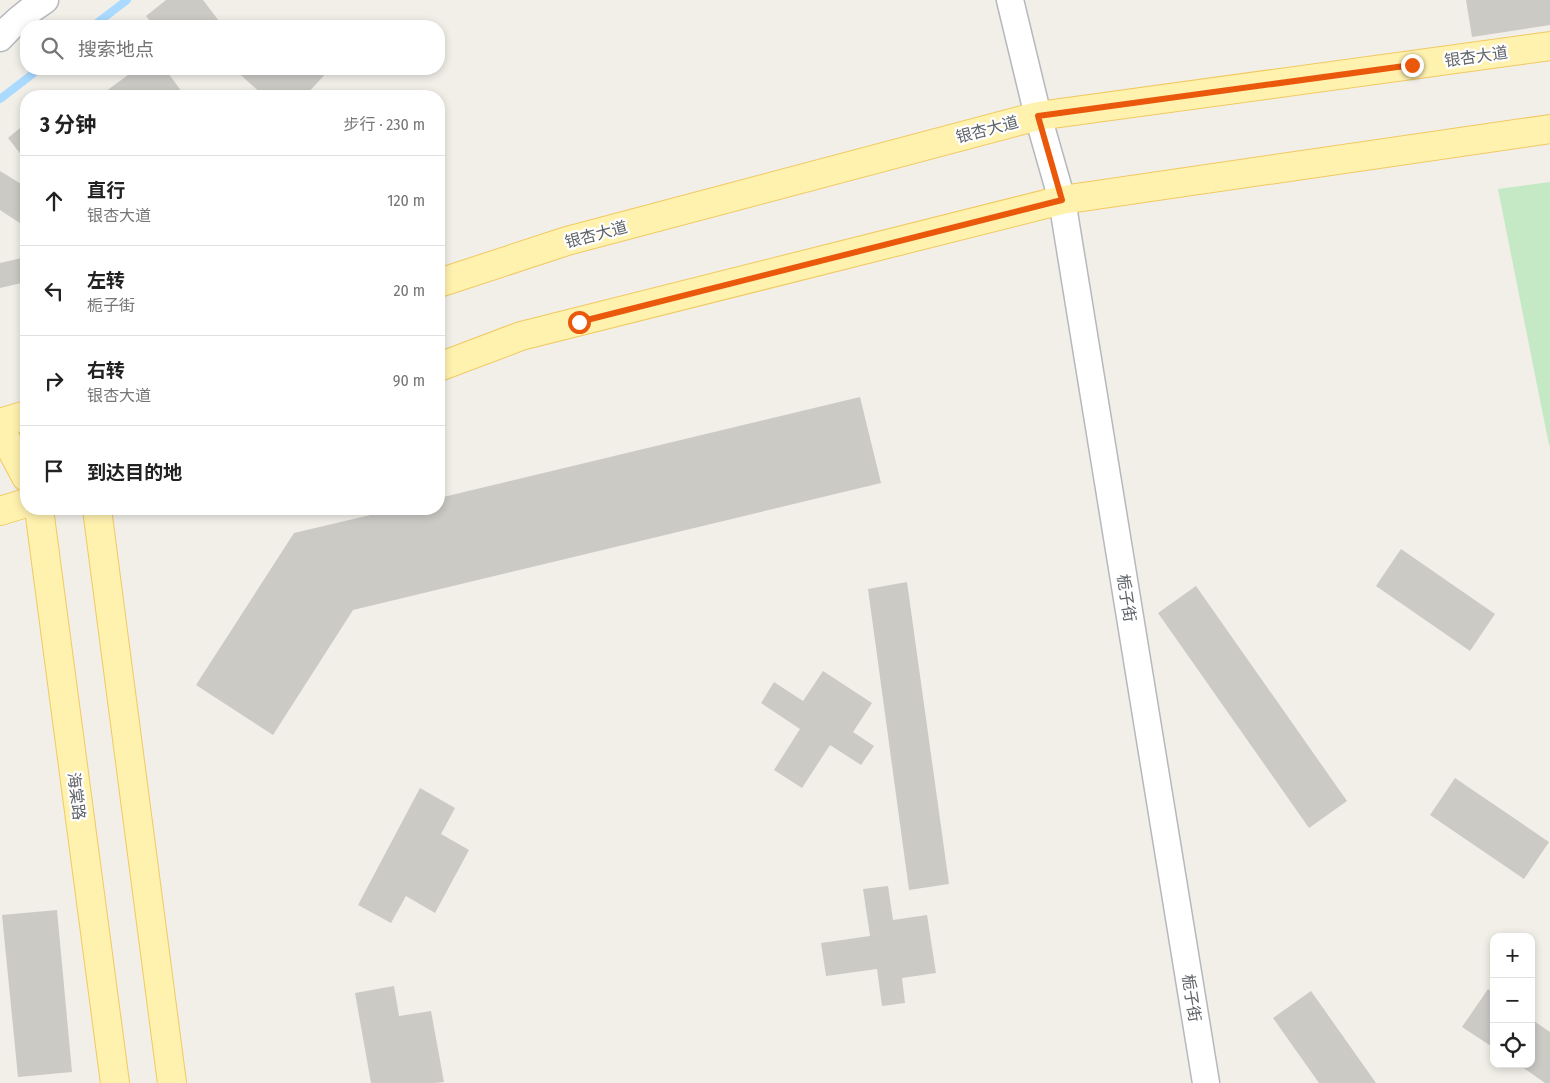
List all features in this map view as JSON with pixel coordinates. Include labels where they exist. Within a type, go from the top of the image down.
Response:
[{"type":"main road","name":"银杏大道","points":[[445,281],[568,241],[1038,116],[1550,46]]},
{"type":"main road","points":[[445,365],[521,336],[1062,200],[1550,129]]},
{"type":"main road","points":[[0,423],[20,417]]},
{"type":"main road","points":[[0,428],[20,466]]},
{"type":"main road","points":[[0,511],[20,505]]},
{"type":"main road","name":"海棠路","points":[[40,515],[115,1083]]},
{"type":"main road","points":[[98,515],[172,1083]]},
{"type":"street","points":[[0,38],[8,28],[45,0]]},
{"type":"street","name":"栀子街","points":[[1010,0],[1038,116],[1062,200],[1206,1083]]},
{"type":"green space","points":[[1550,182],[1550,445],[1549,445],[1498,189]]},
{"type":"building","points":[[166,0],[203,0],[218,20],[149,20],[146,16]]},
{"type":"building","points":[[1466,0],[1550,0],[1550,25],[1472,37]]},
{"type":"building","points":[[128,75],[169,75],[181,90],[108,90]]},
{"type":"building","points":[[241,75],[324,75],[311,90],[257,90]]},
{"type":"building","points":[[20,128],[20,153],[8,138]]},
{"type":"building","points":[[0,171],[20,183],[20,223],[0,210]]},
{"type":"building","points":[[20,258],[20,283],[0,288],[0,263]]},
{"type":"building","points":[[860,397],[881,483],[353,610],[273,735],[196,685],[294,533],[370,515],[445,515],[445,497]]},
{"type":"building","points":[[1401,549],[1495,614],[1470,651],[1376,586]]},
{"type":"building","points":[[907,582],[949,884],[909,890],[868,589]]},
{"type":"building","points":[[1196,586],[1347,801],[1309,828],[1158,613]]},
{"type":"building","points":[[823,671],[872,703],[853,732],[874,746],[861,765],[830,745],[802,788],[774,770],[800,729],[761,703],[774,682],[803,701]]},
{"type":"building","points":[[1455,778],[1549,842],[1524,879],[1430,815]]},
{"type":"building","points":[[420,788],[455,808],[441,834],[469,850],[435,913],[406,896],[391,923],[358,905]]},
{"type":"building","points":[[888,886],[893,920],[927,915],[936,973],[902,978],[905,1003],[882,1006],[877,969],[826,976],[821,943],[870,936],[863,889]]},
{"type":"building","points":[[57,910],[72,1072],[18,1077],[2,915]]},
{"type":"building","points":[[394,986],[399,1016],[431,1011],[444,1082],[371,1083],[355,993]]},
{"type":"building","points":[[1488,989],[1490,990],[1490,1045],[1462,1027]]},
{"type":"building","points":[[1311,991],[1376,1083],[1319,1083],[1273,1018]]},
{"type":"building","points":[[1535,1022],[1550,1032],[1550,1083],[1545,1083],[1524,1068],[1535,1068]]},
{"type":"waterway","points":[[101,20],[127,0]]},
{"type":"waterway","points":[[0,99],[31,75]]},
{"type":"route","points":[[579,322],[1062,200],[1038,116],[1412,65]]}]
